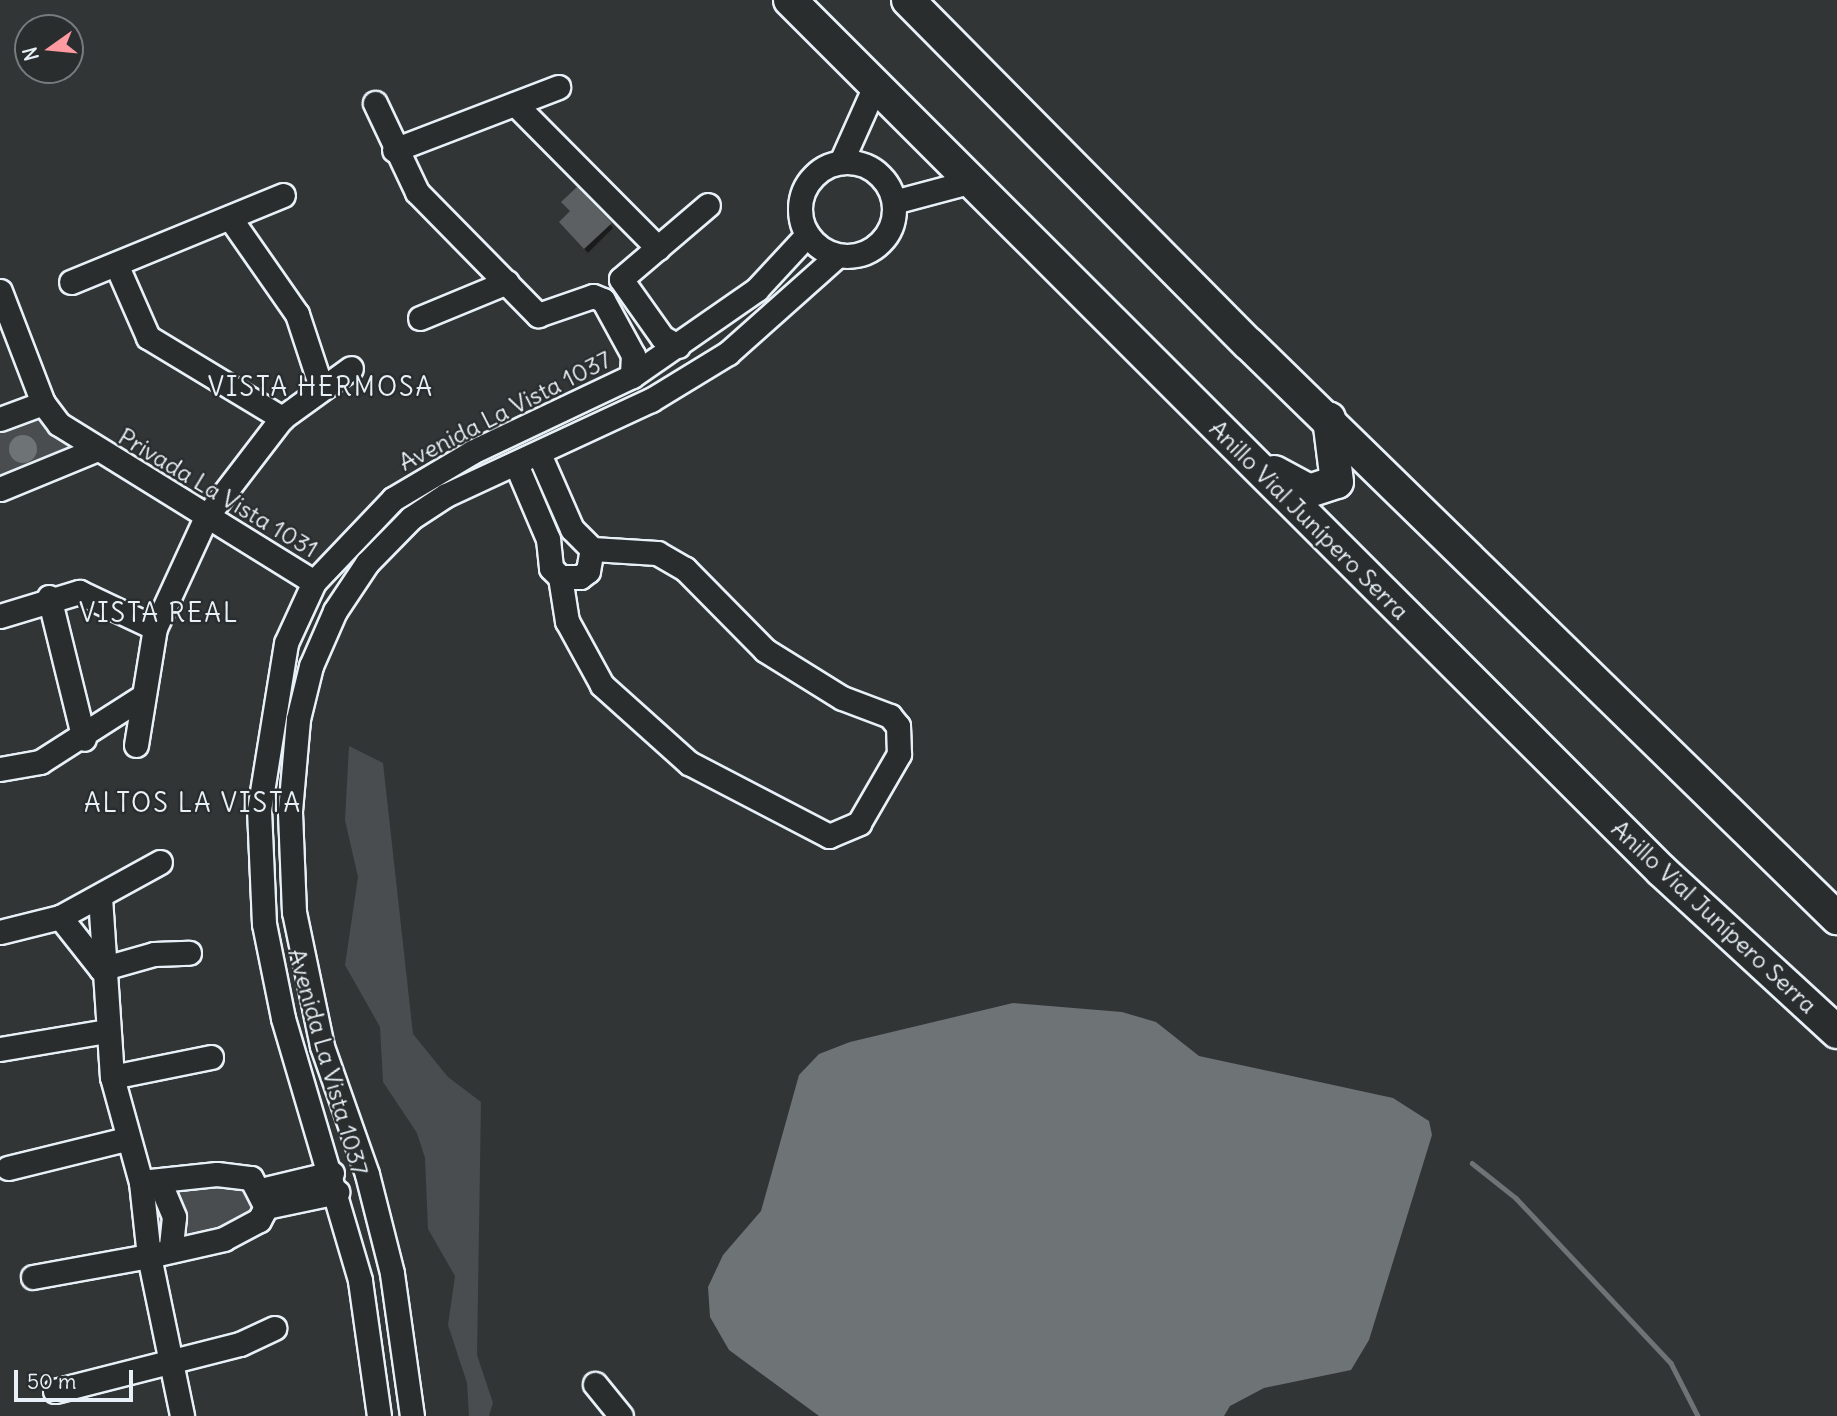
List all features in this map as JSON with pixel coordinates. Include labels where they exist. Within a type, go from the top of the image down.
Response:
[{"type":"highway","name":"Anillo Vial Junípero Serra","points":[[790,0],[969,182],[1662,871],[1837,1032]]},
{"type":"highway","points":[[908,0],[1329,419],[1837,918]]},
{"type":"highway","points":[[1245,457],[1318,492],[1337,482],[1340,472],[1329,419]]},
{"type":"street","points":[[841,162],[875,172],[894,202],[885,237],[855,256],[837,256],[807,235],[801,217],[809,181],[841,162],[875,86]]},
{"type":"street","points":[[394,150],[558,87]]},
{"type":"street","points":[[375,103],[394,150],[417,192],[541,317],[597,296],[633,355],[632,376]]},
{"type":"street","points":[[515,104],[657,248]]},
{"type":"street","points":[[894,202],[969,182]]},
{"type":"street","points":[[71,282],[283,195]]},
{"type":"street","points":[[678,346],[662,337],[622,285],[657,248],[708,205]]},
{"type":"street","points":[[230,218],[297,314],[321,387]]},
{"type":"street","name":"Avenida La Vista 1037","points":[[379,1416],[360,1280],[287,969],[260,883],[260,810],[271,711],[286,643],[314,582],[393,499],[472,453],[632,376],[757,289],[807,235]]},
{"type":"street","name":"Avenida La Vista 1037","points":[[412,1416],[389,1261],[367,1174],[322,1046],[287,969],[290,811],[303,694],[325,633],[386,538],[446,495],[540,454],[651,400],[779,314],[837,256]]},
{"type":"street","points":[[116,264],[148,337],[282,418]]},
{"type":"street","points":[[420,318],[507,282]]},
{"type":"street","points":[[757,289],[779,314]]},
{"type":"street","name":"Privada La Vista 1031","points":[[1,296],[43,403],[59,424],[94,450],[314,582]]},
{"type":"street","points":[[136,745],[140,698],[155,628],[206,516],[282,418],[321,387],[351,368]]},
{"type":"street","points":[[0,419],[43,403]]},
{"type":"street","name":"Privada La Vista 1031","points":[[0,489],[94,450]]},
{"type":"street","points":[[516,464],[548,539],[551,568],[560,577],[567,621],[603,685],[689,763],[830,836],[859,823],[899,754],[898,726],[890,716],[842,698],[765,650],[685,569],[657,553],[592,548],[572,529],[540,454]]},
{"type":"street","points":[[560,577],[588,571],[592,548]]},
{"type":"street","points":[[0,616],[49,597],[91,596],[155,628]]},
{"type":"street","points":[[49,597],[84,739]]},
{"type":"street","points":[[0,769],[40,762],[84,739],[140,698]]},
{"type":"street","points":[[0,932],[60,917],[160,862]]},
{"type":"street","points":[[100,897],[101,969],[112,1077],[126,1139],[174,1217],[171,1247]]},
{"type":"street","points":[[60,917],[101,969]]},
{"type":"street","points":[[101,969],[155,954],[189,953]]},
{"type":"street","points":[[0,1049],[106,1031]]},
{"type":"street","points":[[112,1077],[211,1057]]},
{"type":"street","points":[[8,1168],[126,1139]]},
{"type":"street","points":[[33,1277],[149,1256],[171,1247],[224,1239],[259,1220],[263,1199],[251,1178],[217,1174],[150,1182]]},
{"type":"street","points":[[150,1182],[149,1256],[182,1416]]},
{"type":"street","points":[[263,1199],[335,1182]]},
{"type":"street","points":[[55,1391],[172,1358],[240,1345],[274,1328]]},
{"type":"street","points":[[596,1384],[614,1412]]},
{"type":"shaded area","points":[[43,403],[95,450],[0,489],[0,419]]},
{"type":"shaded area","points":[[23,435],[33,439],[37,449],[33,459],[23,463],[13,459],[9,449],[13,439]]},
{"type":"shaded area","points":[[349,746],[383,763],[413,1034],[448,1077],[481,1102],[477,1355],[493,1403],[489,1416],[469,1416],[467,1383],[448,1325],[455,1276],[428,1229],[425,1158],[417,1133],[383,1082],[380,1027],[345,965],[358,877],[345,820]]},
{"type":"shaded area","points":[[1013,1003],[1122,1012],[1156,1022],[1199,1056],[1393,1098],[1429,1121],[1432,1135],[1369,1340],[1351,1370],[1264,1388],[1230,1406],[1224,1416],[819,1416],[729,1350],[710,1317],[708,1287],[723,1255],[761,1211],[799,1075],[819,1054],[850,1042]]},
{"type":"shaded area","points":[[251,1178],[259,1220],[149,1256],[141,1182]]},
{"type":"building","points":[[577,187],[612,223],[584,249],[559,222],[570,211],[561,202]]},
{"type":"waterway","points":[[1472,1163],[1516,1198],[1671,1363],[1698,1416]]},
{"type":"district","name":"VISTA HERMOSA","points":[[321,387]]},
{"type":"district","name":"VISTA REAL","points":[[159,613]]},
{"type":"district","name":"ALTOS LA VISTA","points":[[193,803]]}]
